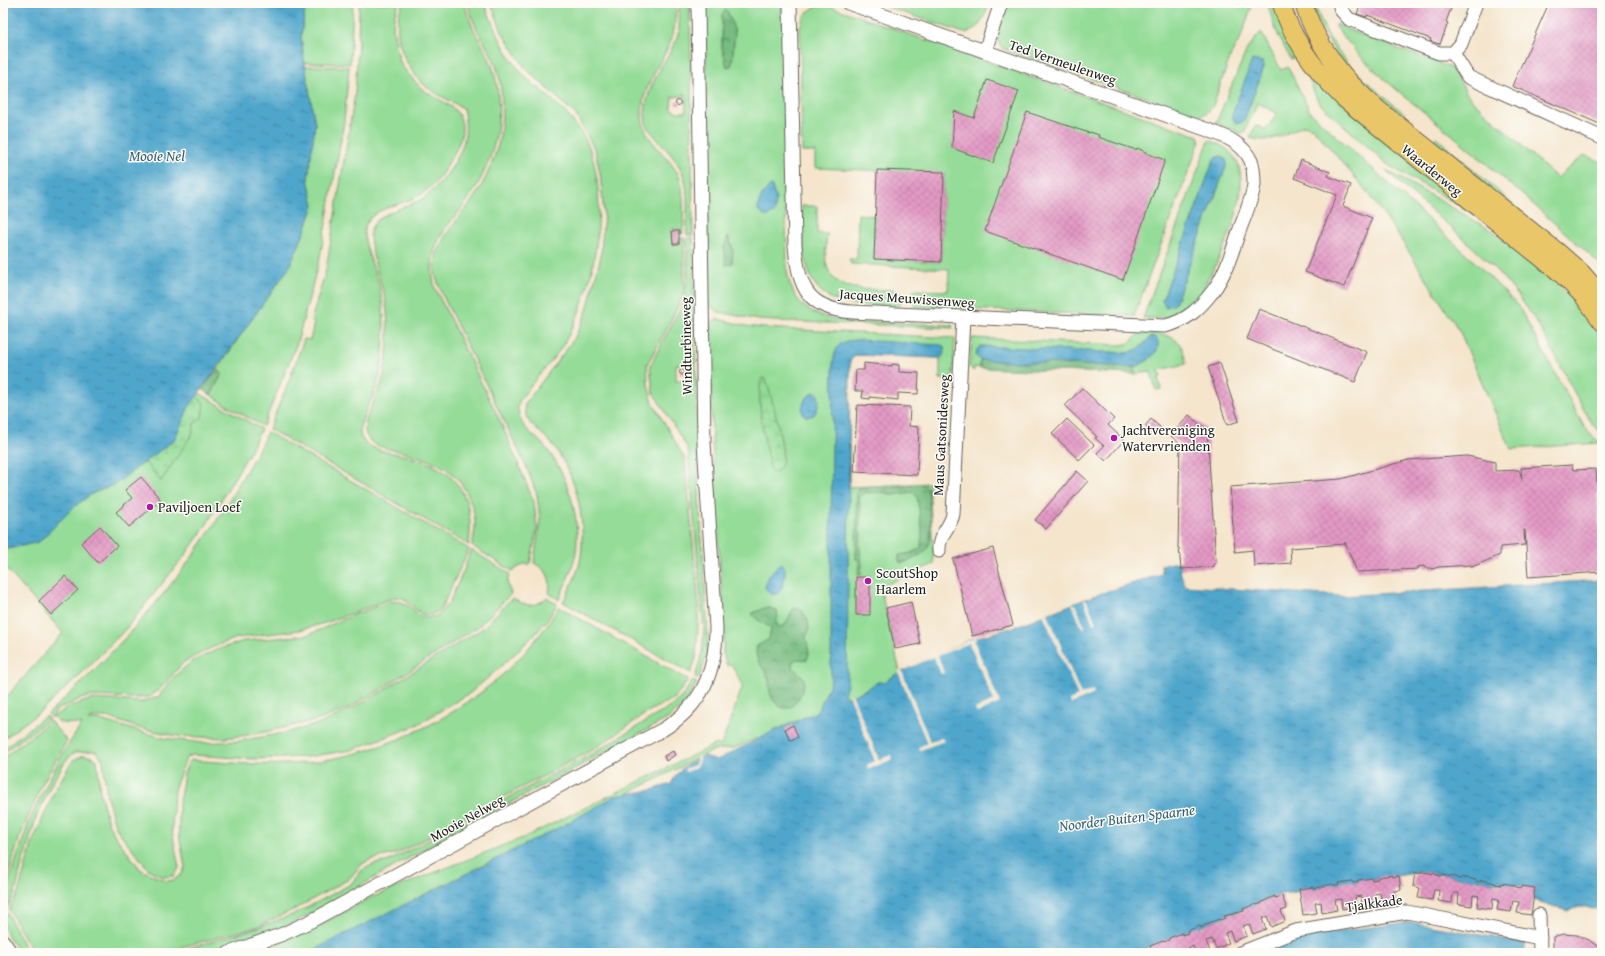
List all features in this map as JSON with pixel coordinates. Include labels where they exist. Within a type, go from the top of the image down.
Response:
[{"type":"main road","name":"Waarderweg","points":[[1282,3],[1292,30],[1305,54],[1321,76],[1343,98],[1561,274],[1583,296],[1602,322]]},
{"type":"main road","name":"Waarderweg","points":[[1303,3],[1311,24],[1325,51],[1352,86],[1378,109],[1558,252],[1582,274],[1602,296]]},
{"type":"street","name":"Windturbineweg","points":[[698,3],[704,444],[716,627],[716,652],[714,662],[704,686]]},
{"type":"street","name":"Jacques Meuwissenweg","points":[[790,3],[796,266],[803,287],[809,295],[823,306],[840,312],[1151,326],[1166,326],[1182,321]]},
{"type":"street","name":"Ted Vermeulenweg","points":[[848,3],[1225,136],[1242,147],[1254,169],[1254,186],[1250,199],[1223,274],[1214,290],[1203,303],[1182,321]]},
{"type":"street","points":[[985,51],[1002,3]]},
{"type":"street","points":[[1454,53],[1461,44],[1476,3]]},
{"type":"street","points":[[1340,7],[1349,19],[1439,53],[1454,53]]},
{"type":"street","points":[[1454,53],[1468,77],[1602,138]]},
{"type":"street","name":"Maus Gatsonidesweg","points":[[939,551],[940,539],[951,522],[953,514],[963,318]]},
{"type":"street","name":"Mooie Nelweg","points":[[229,953],[283,934],[312,921],[662,730],[677,720],[689,709],[704,686]]},
{"type":"street","name":"Tjalkkade","points":[[1240,953],[1296,931],[1407,912],[1540,938]]},
{"type":"street","points":[[1539,915],[1540,953]]},
{"type":"street","points":[[3,941],[11,953]]},
{"type":"green space","points":[[306,3],[353,3],[350,64],[304,63],[301,36]]},
{"type":"green space","points":[[359,3],[399,3],[395,13],[393,28],[401,64],[418,85],[431,95],[446,103],[458,113],[461,120],[462,129],[460,141],[455,152],[442,174],[430,188],[420,195],[376,213],[370,218],[364,230],[366,245],[380,290],[384,334],[383,357],[380,373],[374,393],[362,419],[360,432],[361,437],[365,443],[374,448],[421,460],[435,466],[447,474],[456,483],[463,493],[470,517],[469,545],[269,429],[289,381],[304,339],[310,340],[314,323],[311,321],[326,270],[355,94]]},
{"type":"green space","points":[[403,3],[465,3],[472,25],[489,58],[496,82],[499,108],[498,124],[490,158],[483,174],[467,202],[442,234],[436,245],[432,271],[435,288],[502,425],[534,502],[537,529],[530,564],[524,564],[512,571],[472,546],[475,525],[472,507],[465,490],[448,470],[431,461],[374,444],[370,441],[365,431],[367,417],[383,378],[388,341],[386,303],[373,254],[370,235],[371,229],[374,223],[379,219],[393,211],[422,199],[440,183],[451,169],[459,154],[464,142],[465,133],[463,108],[429,89],[414,74],[408,65],[400,45],[398,34],[399,13]]},
{"type":"green space","points":[[468,3],[484,3],[500,39],[515,64],[525,77],[564,111],[578,128],[589,146],[597,177],[599,200],[596,249],[585,296],[567,338],[551,361],[522,397],[518,407],[519,417],[525,427],[541,442],[560,469],[571,496],[574,510],[577,539],[575,558],[559,600],[549,593],[550,583],[548,575],[534,563],[540,519],[537,495],[526,466],[442,294],[436,277],[435,265],[441,243],[470,204],[483,183],[496,151],[500,135],[502,101],[497,67],[475,24]]},
{"type":"green space","points":[[491,3],[676,3],[674,31],[668,47],[647,88],[642,106],[642,115],[646,132],[675,168],[681,182],[683,234],[680,234],[679,229],[671,229],[673,245],[680,242],[680,238],[684,238],[684,285],[682,298],[647,364],[648,385],[653,403],[685,459],[699,607],[696,658],[691,673],[563,602],[574,580],[580,562],[582,526],[580,511],[573,482],[567,468],[551,443],[530,422],[525,411],[525,404],[574,339],[586,314],[601,256],[604,213],[600,173],[595,150],[576,115],[526,69],[502,32]]},
{"type":"green space","points":[[679,3],[690,3],[693,235],[687,235],[687,196],[683,174],[672,156],[647,127],[645,115],[649,93],[678,36]],"holes":[[[683,94],[686,94],[686,112],[677,112],[671,109],[672,97],[684,96]]]},
{"type":"green space","points":[[705,3],[782,3],[787,271],[792,288],[799,301],[809,310],[821,316],[835,319],[850,321],[952,325],[953,328],[759,320],[718,312],[709,305]]},
{"type":"green space","points":[[875,3],[989,3],[978,26],[970,32],[964,33]]},
{"type":"green space","points":[[1005,3],[1251,3],[1252,5],[1241,37],[1231,55],[1212,108],[1205,114],[1199,116],[1002,48],[996,37]]},
{"type":"green space","points":[[1268,3],[1278,3],[1297,48],[1493,225],[1388,165],[1319,103],[1305,70],[1295,57],[1291,59],[1283,46],[1274,25]]},
{"type":"green space","points":[[1307,3],[1314,3],[1330,38],[1350,66],[1405,114],[1404,116],[1387,107],[1346,72]]},
{"type":"green space","points":[[822,5],[835,8],[1198,136],[1200,141],[1134,316],[914,307],[914,290],[948,291],[949,269],[851,264],[849,259],[857,259],[858,214],[875,216],[874,259],[941,262],[944,173],[815,168],[815,152],[802,152],[800,27],[803,18],[808,12]]},
{"type":"green space","points":[[726,10],[735,32],[732,63],[731,66],[727,67],[722,48],[722,14]]},
{"type":"green space","points":[[1335,24],[1451,68],[1471,99],[1557,178],[1584,155],[1602,162],[1602,266],[1493,169],[1392,86],[1362,58]]},
{"type":"green space","points":[[1261,32],[1281,70],[1288,67],[1311,113],[1475,262],[1519,307],[1586,430],[1600,443],[1511,449],[1460,332],[1402,241],[1369,194],[1313,128],[1304,125],[1272,139],[1258,140],[1250,138],[1256,125],[1266,130],[1277,113],[1258,103],[1243,134],[1216,123],[1247,49]],"holes":[[[1263,62],[1264,67],[1244,121]]]},
{"type":"green space","points":[[305,66],[349,67],[344,122],[320,257],[297,343],[263,426],[211,395],[222,374],[218,369],[250,321],[288,269],[303,236],[314,205],[308,179],[315,124]]},
{"type":"green space","points":[[1436,137],[1573,257],[1465,172],[1433,140]]},
{"type":"green space","points":[[1209,140],[1219,144],[1234,157],[1239,167],[1241,180],[1240,194],[1233,225],[1221,254],[1198,298],[1182,312],[1177,315],[1163,318],[1143,318]],"holes":[[[1220,156],[1227,164],[1175,304],[1166,307],[1162,301],[1214,159]]]},
{"type":"green space","points":[[1386,170],[1493,231],[1553,280],[1580,306],[1602,341],[1602,432],[1593,425],[1583,409],[1538,324],[1502,276],[1470,245]]},
{"type":"green space","points":[[802,206],[817,206],[817,233],[827,234],[826,262],[829,272],[835,280],[843,285],[853,288],[894,290],[896,293],[901,294],[900,306],[845,303],[830,298],[819,289],[811,278],[804,251]]},
{"type":"green space","points":[[728,236],[733,249],[732,264],[726,265],[724,247]]},
{"type":"green space","points":[[693,237],[698,478],[708,634],[707,654],[699,679],[695,678],[702,653],[704,632],[688,449],[653,392],[650,366],[684,301],[687,277],[687,238]],"holes":[[[676,364],[690,364],[691,380],[676,381]]]},
{"type":"green space","points":[[718,319],[746,326],[763,328],[955,338],[953,379],[940,379],[940,358],[855,355],[850,361],[849,487],[929,483],[934,564],[880,587],[900,672],[885,682],[878,682],[861,692],[734,748],[714,750],[333,942],[316,953],[253,953],[307,932],[370,898],[525,837],[716,744],[721,746],[743,685],[731,664],[727,666],[723,653],[724,629],[712,440],[710,323]]},
{"type":"green space","points":[[1138,334],[1162,334],[1173,338],[1182,348],[1186,364],[1159,370],[1161,377],[1158,378],[1161,389],[1156,390],[1151,372],[1135,374],[1135,367],[1149,360],[1143,344],[1140,348],[1128,353],[980,346],[977,350],[976,356],[980,360],[980,368],[974,367],[974,371],[969,367],[972,338],[1121,345],[1130,343]]},
{"type":"green space","points":[[980,360],[1135,367],[1135,374],[980,368]]},
{"type":"green space","points":[[218,369],[222,374],[211,395],[202,389]]},
{"type":"green space","points":[[762,378],[766,379],[782,446],[782,464],[777,472],[771,472],[766,452],[760,410],[760,386]]},
{"type":"green space","points":[[199,393],[261,429],[251,450],[205,527],[186,554],[124,631],[41,711],[3,739],[3,701],[63,633],[3,565],[3,550],[39,542],[75,506],[93,493],[114,485],[127,475],[189,407]]},
{"type":"green space","points":[[194,394],[204,403],[202,418],[194,423],[193,433],[161,481],[146,463],[133,467]]},
{"type":"green space","points":[[267,432],[469,549],[441,609],[431,615],[425,615],[419,612],[403,598],[395,597],[328,622],[300,630],[237,638],[211,648],[184,662],[158,691],[149,697],[136,698],[93,696],[80,699],[58,709],[51,718],[48,714],[129,634],[201,545],[222,513]]},
{"type":"green space","points":[[924,485],[928,488],[931,526],[929,545],[917,557],[901,563],[899,561],[899,555],[911,553],[921,547],[922,530],[917,496],[912,492],[894,495],[881,492],[864,493],[861,495],[859,500],[861,512],[859,529],[861,535],[859,543],[862,565],[861,575],[858,575],[859,561],[856,559],[858,488]]},
{"type":"green space","points":[[471,550],[510,574],[507,582],[511,594],[479,626],[378,691],[348,708],[322,719],[256,734],[225,738],[177,736],[139,728],[107,717],[92,718],[88,720],[100,720],[163,738],[203,743],[239,741],[284,733],[322,723],[366,701],[483,628],[512,598],[526,605],[534,605],[543,601],[547,597],[557,604],[548,619],[536,633],[506,662],[470,693],[415,726],[351,750],[307,757],[254,759],[192,755],[186,758],[174,790],[172,831],[179,868],[174,876],[164,877],[149,870],[116,828],[107,797],[103,760],[96,751],[75,752],[66,760],[52,783],[37,815],[15,893],[8,907],[4,896],[28,825],[38,801],[63,753],[82,724],[61,723],[53,717],[70,706],[93,699],[142,702],[158,697],[174,677],[191,662],[216,650],[244,641],[308,635],[353,615],[391,601],[402,602],[420,616],[429,618],[438,615],[449,603],[464,570]]},
{"type":"green space","points":[[559,607],[688,680],[675,698],[651,710],[594,749],[398,853],[369,860],[361,865],[349,879],[295,909],[256,927],[159,953],[37,953],[32,950],[9,910],[18,893],[33,841],[56,788],[73,760],[84,755],[93,757],[97,760],[100,792],[108,823],[115,836],[141,870],[166,881],[174,880],[182,874],[185,867],[179,834],[179,803],[184,774],[188,763],[191,760],[252,764],[312,762],[349,755],[385,744],[420,730],[453,712],[484,690],[512,665],[538,638]]},
{"type":"green space","points":[[765,608],[770,608],[777,611],[778,617],[776,621],[777,625],[780,627],[785,625],[794,608],[800,609],[805,615],[809,626],[806,637],[809,653],[807,660],[796,659],[793,662],[792,667],[804,678],[804,684],[800,696],[796,702],[787,708],[781,707],[773,700],[770,693],[768,677],[756,655],[757,646],[769,639],[771,628],[758,620],[752,613]]},
{"type":"green space","points":[[692,681],[697,683],[684,705],[669,718],[437,842],[313,913],[285,927],[206,953],[172,953],[254,929],[297,913],[351,884],[362,870],[375,864],[389,861],[595,752],[675,704],[685,693]]},
{"type":"green space","points":[[45,716],[49,719],[3,753],[3,749]]},
{"type":"green space","points":[[50,721],[67,741],[41,786],[19,839],[3,893],[3,758]]},
{"type":"green space","points":[[7,913],[23,944],[31,953],[20,953],[8,936],[3,922],[3,917]]},
{"type":"water","name":"Mooie Nel","points":[[3,3],[306,3],[301,36],[315,124],[308,179],[314,205],[303,236],[288,269],[189,407],[174,440],[114,485],[93,493],[75,506],[39,542],[3,550]]},
{"type":"water","points":[[1252,60],[1263,62],[1264,67],[1244,121],[1238,124],[1234,121],[1232,115]]},
{"type":"water","points":[[1220,156],[1225,157],[1227,164],[1175,304],[1166,307],[1162,301],[1214,159]]},
{"type":"water","points":[[772,186],[776,199],[775,212],[767,217],[758,210],[758,206],[762,195],[769,187]]},
{"type":"water","points":[[1150,337],[1155,337],[1158,342],[1157,351],[1149,359],[1135,367],[980,360],[976,356],[977,350],[980,346],[1128,353],[1140,348]]},
{"type":"water","name":"Noorder Buiten Spaarne","points":[[858,340],[941,345],[945,347],[945,352],[940,358],[855,355],[850,361],[847,685],[844,694],[847,698],[878,682],[885,682],[898,673],[971,639],[1014,627],[1093,596],[1162,574],[1161,565],[1180,562],[1180,571],[1185,586],[1342,596],[1602,580],[1602,911],[1581,906],[1568,911],[1534,900],[1535,888],[1416,871],[1415,873],[1282,894],[1146,948],[1148,953],[307,953],[566,824],[615,796],[652,790],[671,784],[681,770],[705,756],[717,760],[772,732],[817,712],[831,680],[833,364],[835,353],[839,345],[846,341]]},
{"type":"water","points":[[814,392],[817,393],[818,396],[818,407],[814,415],[806,417],[803,414],[802,407],[806,398]]},
{"type":"water","points":[[782,564],[784,565],[785,577],[781,589],[774,595],[769,593],[765,587],[771,573]]},
{"type":"water","points":[[1409,922],[1525,943],[1525,953],[1256,953],[1297,937]]},
{"type":"pier","points":[[1086,599],[1096,623],[1093,624],[1084,600]]},
{"type":"pier","points":[[1072,604],[1075,604],[1085,627],[1082,628]]},
{"type":"pier","points":[[1047,612],[1081,695],[1093,690],[1094,694],[1071,704],[1070,700],[1078,696],[1043,614]]},
{"type":"pier","points":[[976,637],[977,639],[974,641],[1000,703],[977,713],[975,709],[994,701],[969,643],[938,656],[944,673],[941,674],[934,657],[902,671],[930,742],[942,738],[944,741],[920,750],[919,747],[927,743],[898,671]]},
{"type":"pier","points":[[852,694],[879,760],[891,755],[893,759],[869,769],[867,765],[875,761],[849,695]]},
{"type":"pier","points":[[701,756],[697,767],[686,772],[684,769],[695,765],[697,758]]},
{"type":"building","points":[[1361,3],[1453,3],[1446,22],[1448,23],[1440,44],[1430,41],[1431,39],[1367,15],[1367,17],[1357,14]]},
{"type":"building","points":[[1549,3],[1602,3],[1602,125],[1512,86]]},
{"type":"building","points":[[987,80],[1019,91],[993,163],[952,148],[954,111],[974,118]]},
{"type":"building","points":[[676,101],[680,101],[680,105],[676,105]]},
{"type":"building","points":[[1027,112],[1099,135],[1098,137],[1136,150],[1137,148],[1165,160],[1123,280],[985,231]]},
{"type":"building","points":[[1301,160],[1330,172],[1328,176],[1351,185],[1343,206],[1372,218],[1344,287],[1305,272],[1337,195],[1294,178]]},
{"type":"building","points":[[877,170],[944,172],[941,262],[874,259]]},
{"type":"building","points":[[672,231],[679,231],[679,244],[673,244]]},
{"type":"building","points":[[1259,309],[1367,352],[1355,382],[1247,339]]},
{"type":"building","points":[[864,363],[892,366],[892,364],[899,365],[899,372],[919,373],[918,394],[898,393],[898,400],[870,397],[870,399],[862,398],[863,391],[855,391],[856,370],[864,370]]},
{"type":"building","points":[[1220,363],[1239,421],[1227,425],[1208,367]]},
{"type":"building","points":[[680,370],[684,370],[684,374],[680,374]]},
{"type":"building","points":[[1082,388],[1114,419],[1108,425],[1124,440],[1106,461],[1097,453],[1104,446],[1095,438],[1097,437],[1065,406]]},
{"type":"building","points":[[857,405],[910,407],[909,426],[919,427],[917,475],[854,472]]},
{"type":"building","points":[[1189,415],[1207,430],[1216,562],[1213,567],[1181,569],[1178,548],[1180,444],[1171,436]]},
{"type":"building","points":[[1067,419],[1094,445],[1079,460],[1052,434]]},
{"type":"building","points":[[1151,419],[1161,428],[1154,435],[1145,426]]},
{"type":"building","points":[[1467,456],[1495,462],[1495,471],[1519,470],[1522,479],[1521,468],[1572,465],[1573,470],[1596,469],[1602,572],[1528,577],[1525,530],[1525,545],[1500,547],[1500,555],[1472,567],[1471,565],[1439,567],[1432,569],[1425,568],[1424,566],[1418,567],[1418,569],[1357,572],[1345,542],[1345,544],[1290,548],[1291,563],[1254,566],[1253,550],[1235,552],[1230,487],[1341,479],[1408,460]]},
{"type":"building","points":[[1077,471],[1088,481],[1046,529],[1035,520]]},
{"type":"building","points":[[141,477],[161,500],[129,527],[116,512],[132,498],[125,490]]},
{"type":"building","points":[[100,526],[117,546],[98,563],[81,543]]},
{"type":"building","points":[[993,548],[1013,625],[972,636],[953,559]]},
{"type":"building","points":[[65,576],[78,590],[51,615],[39,601]]},
{"type":"building","points":[[856,577],[870,577],[870,615],[856,615]]},
{"type":"building","points":[[911,602],[920,644],[895,649],[886,608]]},
{"type":"building","points":[[793,725],[798,737],[790,740],[785,729]]},
{"type":"building","points":[[673,751],[675,755],[666,761],[664,756]]},
{"type":"building","points":[[1422,872],[1461,879],[1462,877],[1481,882],[1481,880],[1501,885],[1501,883],[1515,885],[1515,887],[1521,888],[1521,886],[1535,888],[1531,915],[1517,913],[1519,902],[1513,901],[1511,912],[1497,910],[1499,899],[1493,898],[1492,909],[1477,907],[1479,896],[1473,895],[1472,906],[1458,904],[1459,893],[1453,893],[1452,903],[1438,901],[1439,890],[1434,890],[1432,900],[1418,898],[1420,888],[1413,886],[1415,873]]},
{"type":"building","points":[[1392,875],[1392,877],[1399,876],[1401,890],[1394,891],[1396,901],[1382,904],[1380,893],[1375,894],[1376,904],[1362,906],[1361,896],[1355,897],[1356,907],[1342,909],[1341,899],[1335,900],[1337,910],[1322,913],[1321,902],[1315,903],[1317,913],[1303,915],[1299,889],[1313,887],[1313,889],[1332,884],[1339,885],[1338,883],[1352,881],[1353,883],[1358,882],[1358,880],[1372,878],[1372,880],[1378,879],[1378,877]]},
{"type":"building","points":[[1275,896],[1275,898],[1282,896],[1287,909],[1281,911],[1285,921],[1271,927],[1267,916],[1262,919],[1266,929],[1253,934],[1249,924],[1243,926],[1247,936],[1234,941],[1230,931],[1225,933],[1229,943],[1216,949],[1212,939],[1206,941],[1210,951],[1205,953],[1196,953],[1193,946],[1188,948],[1190,953],[1153,953],[1150,946],[1169,940],[1169,938],[1182,933],[1182,935],[1188,933],[1187,931],[1200,926],[1201,928],[1206,924],[1225,918],[1224,916],[1244,911],[1243,909],[1262,903]]},
{"type":"building","points":[[1563,934],[1577,935],[1589,940],[1601,949],[1600,953],[1553,953],[1553,937]]},
{"type":"place","name":"Jachtvereniging Watervrienden","points":[[1114,438]]},
{"type":"place","name":"Paviljoen Loef","points":[[150,507]]},
{"type":"place","name":"ScoutShop Haarlem","points":[[868,581]]}]
